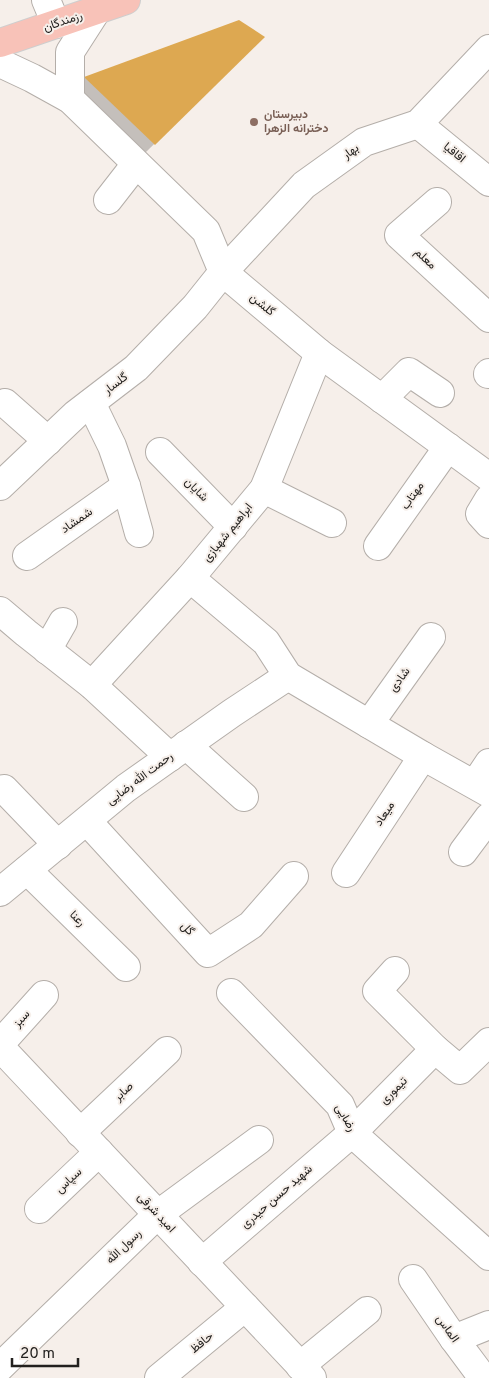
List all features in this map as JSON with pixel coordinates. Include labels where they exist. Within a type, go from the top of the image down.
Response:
[{"type":"main road","name":"رزمندگان","points":[[0,43],[51,12],[97,10],[126,0]]},
{"type":"street","points":[[70,99],[70,52],[97,10]]},
{"type":"street","name":"بهار","points":[[223,272],[304,185],[364,142],[418,124],[489,49]]},
{"type":"street","name":"گلشن","points":[[0,63],[70,99],[206,230],[223,272],[319,353],[489,477]]},
{"type":"street","name":"اقاقیا","points":[[418,124],[489,182]]},
{"type":"street","points":[[108,200],[136,164]]},
{"type":"street","name":"معلم","points":[[437,202],[399,235],[489,318]]},
{"type":"street","name":"گلسار","points":[[0,486],[76,414],[136,368],[195,307],[223,272]]},
{"type":"street","name":"ابراهیم شهبازی","points":[[92,685],[190,578],[264,489],[319,353]]},
{"type":"street","points":[[382,399],[409,372],[440,393]]},
{"type":"street","points":[[5,403],[48,441]]},
{"type":"street","points":[[91,403],[112,446],[126,486],[139,533]]},
{"type":"street","name":"مهتاب","points":[[378,546],[448,447]]},
{"type":"street","name":"شایان","points":[[160,452],[233,527]]},
{"type":"street","name":"شمشاد","points":[[27,556],[126,486]]},
{"type":"street","points":[[264,489],[332,523]]},
{"type":"street","points":[[489,499],[480,514],[489,524]]},
{"type":"street","points":[[190,578],[266,642],[288,676],[423,756],[484,780]]},
{"type":"street","points":[[0,611],[47,650],[178,751],[244,797]]},
{"type":"street","points":[[47,650],[63,622]]},
{"type":"street","name":"شادی","points":[[369,724],[431,637]]},
{"type":"street","name":"رحمت الله رضایی","points":[[0,892],[126,788],[288,676]]},
{"type":"street","name":"میعاد","points":[[346,873],[423,756]]},
{"type":"street","points":[[4,789],[58,845]]},
{"type":"street","points":[[463,852],[489,817]]},
{"type":"street","name":"گل","points":[[87,821],[208,952],[251,925],[294,876]]},
{"type":"street","name":"رعنا","points":[[27,870],[126,967]]},
{"type":"street","points":[[395,971],[377,991],[460,1070],[489,1042]]},
{"type":"street","name":"رضایی","points":[[231,993],[340,1105],[352,1132],[489,1256]]},
{"type":"street","name":"سبز","points":[[0,1046],[44,995]]},
{"type":"street","name":"امید شرقی","points":[[0,1046],[308,1375]]},
{"type":"street","name":"تیموری","points":[[352,1132],[435,1048]]},
{"type":"street","name":"صابر","points":[[80,1132],[167,1051]]},
{"type":"street","name":"شهید حسن حیدری","points":[[202,1262],[352,1132]]},
{"type":"street","name":"رسول الله","points":[[0,1367],[157,1214],[259,1140]]},
{"type":"street","name":"سپاس","points":[[39,1209],[99,1152]]},
{"type":"street","name":"الماس","points":[[413,1279],[483,1378]]},
{"type":"street","name":"حافظ","points":[[160,1378],[244,1308]]},
{"type":"street","points":[[308,1375],[367,1311]]},
{"type":"street","points":[[454,1339],[489,1325]]},
{"type":"building","points":[[239,20],[265,37],[155,145],[84,77]]},
{"type":"place","name":"دبيرستان دخترانه الزهرا","points":[[254,122]]}]
